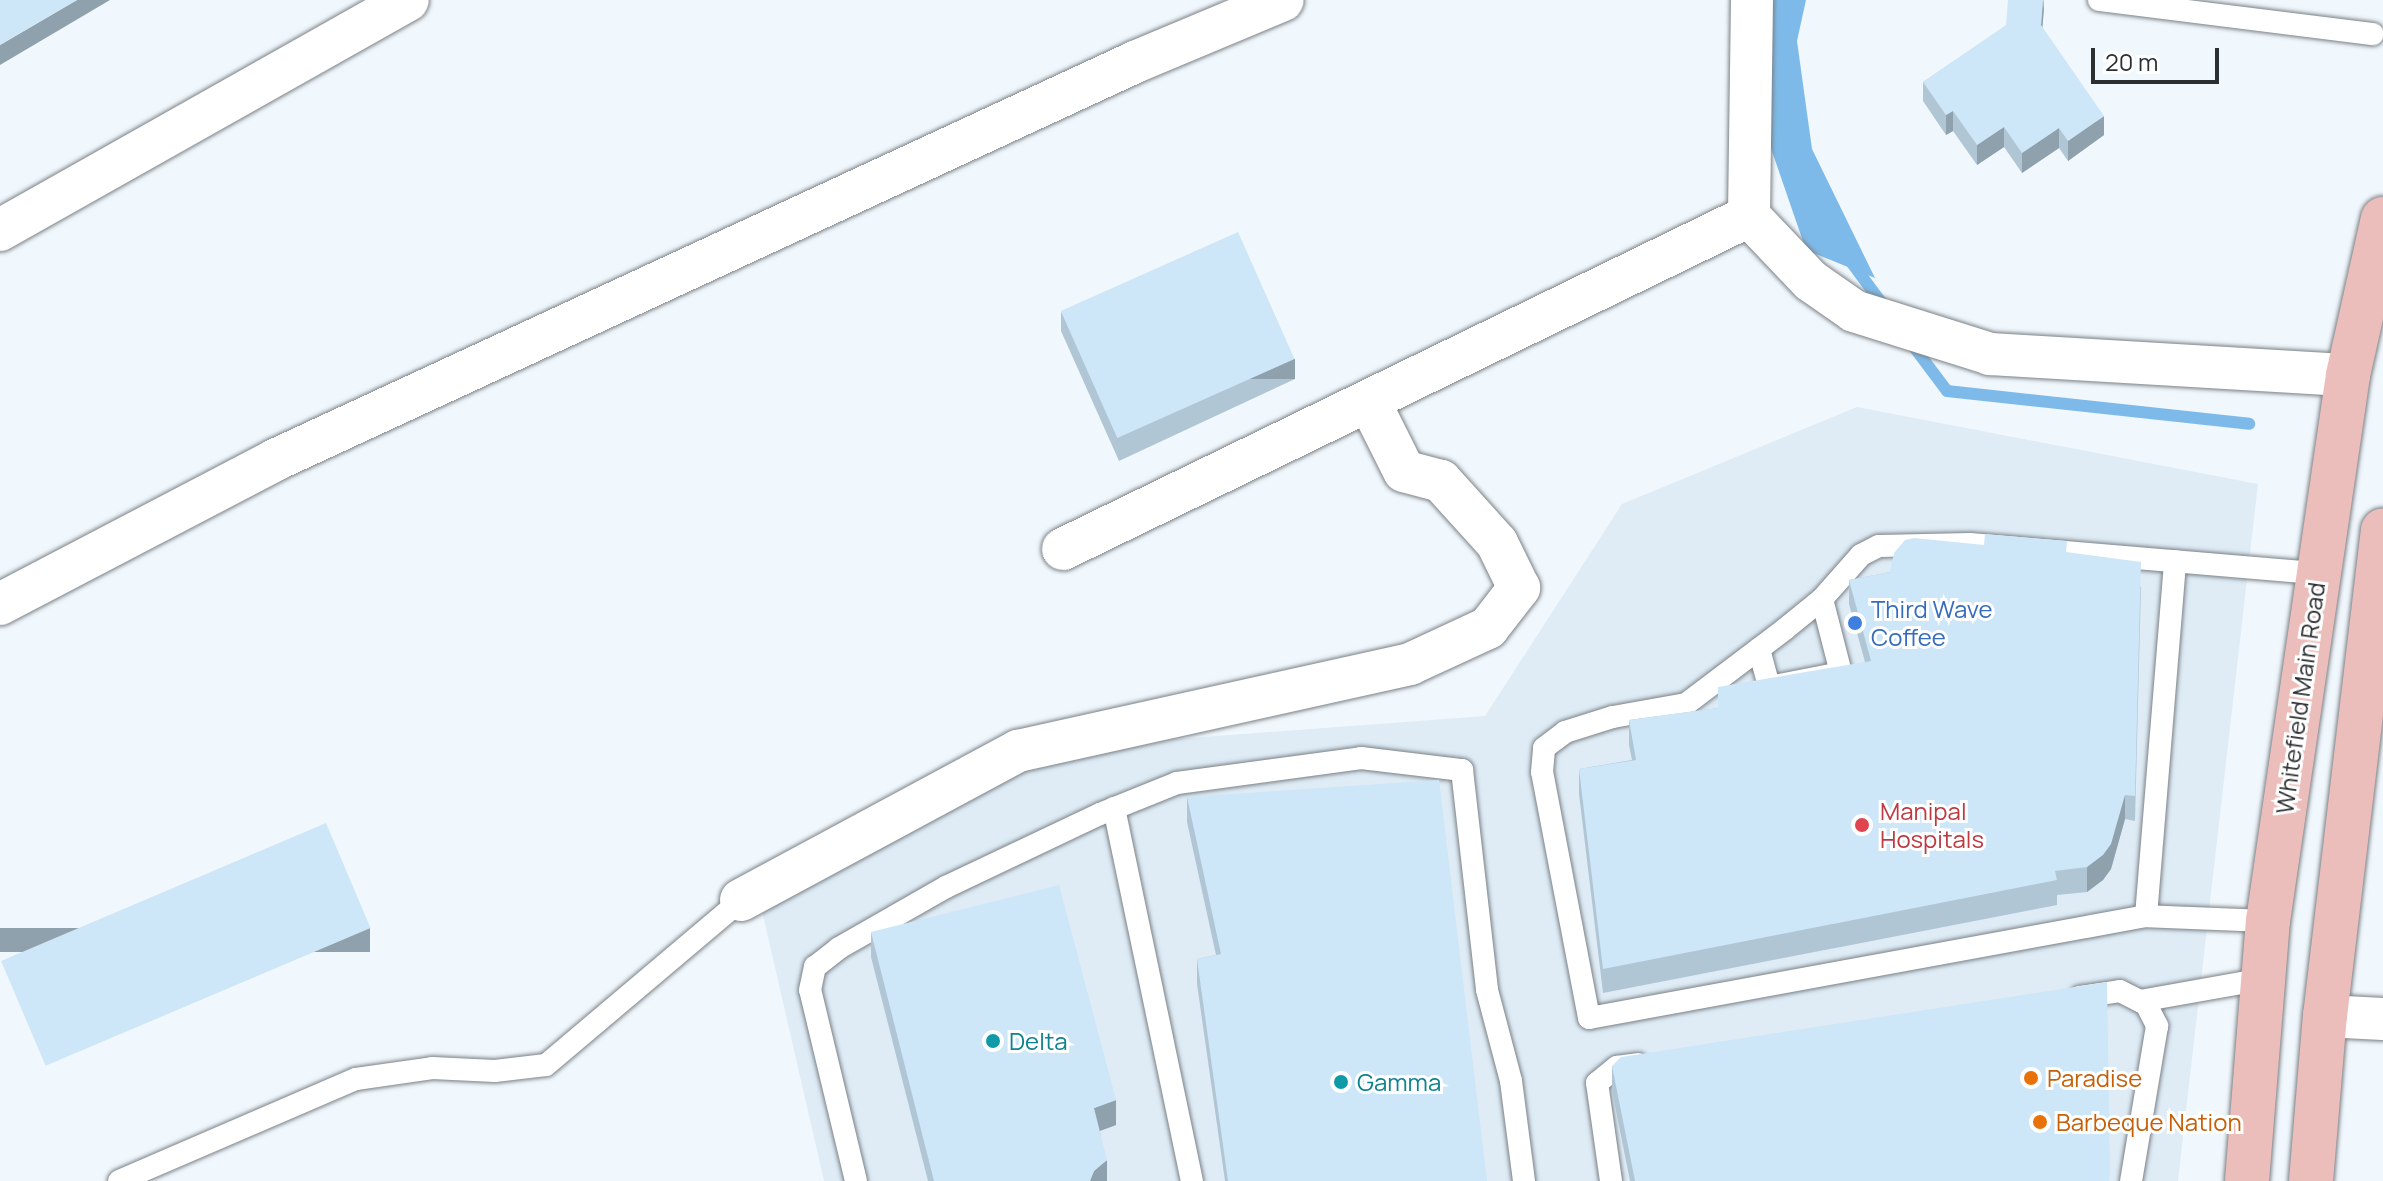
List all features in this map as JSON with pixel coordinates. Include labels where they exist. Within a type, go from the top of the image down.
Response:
[{"type":"main road","name":"Whitefield Main Road","points":[[2247,1181],[2268,921],[2348,375],[2383,219]]},
{"type":"main road","points":[[2311,1181],[2325,1016],[2382,542]]},
{"type":"street","points":[[0,230],[408,0]]},
{"type":"street","points":[[0,604],[275,460],[1135,62],[1283,0]]},
{"type":"street","points":[[1752,0],[1749,216],[1811,281],[1854,311],[1990,354],[2348,375]]},
{"type":"street","points":[[1063,549],[1749,216]]},
{"type":"street","points":[[741,900],[1018,751],[1410,664],[1488,628],[1519,588],[1497,543],[1441,481],[1404,471],[1369,401]]},
{"type":"street","points":[[2325,1016],[2383,1019]]},
{"type":"lane","points":[[2099,0],[2373,34]]},
{"type":"lane","points":[[2268,921],[2146,916],[1589,1018],[1573,892],[1542,772],[1544,748],[1565,732],[1589,724],[1686,704],[1822,599],[1861,555],[1879,546],[1970,544],[2318,573]]},
{"type":"lane","points":[[2146,916],[2175,561]]},
{"type":"lane","points":[[1759,649],[1769,687],[1841,673],[1822,599]]},
{"type":"lane","points":[[856,1181],[810,990],[815,967],[839,948],[946,887],[1114,808],[1177,783],[1361,758],[1462,770],[1487,990],[1511,1081],[1524,1181]]},
{"type":"lane","points":[[1114,808],[1192,1181]]},
{"type":"lane","points":[[119,1181],[356,1079],[432,1068],[495,1071],[546,1065],[741,900]]},
{"type":"lane","points":[[2140,1001],[2263,979]]},
{"type":"lane","points":[[2057,1000],[2120,991],[2140,1001],[2157,1026],[2131,1181]]},
{"type":"lane","points":[[1611,1181],[1597,1083],[1617,1067],[1664,1060]]},
{"type":"shaded area","points":[[1857,407],[2258,484],[2178,1181],[824,1181],[762,911],[1069,747],[1485,716],[1622,504]]},
{"type":"water","points":[[1764,0],[1806,0],[1797,41],[1812,149],[1875,278],[1806,250],[1766,134]]},
{"type":"building","points":[[0,0],[77,0],[0,45]]},
{"type":"building","points":[[2008,0],[2043,0],[2041,25],[2104,116],[2068,141],[2059,128],[2022,153],[2004,127],[1977,145],[1953,111],[1946,115],[1923,82],[2006,25]]},
{"type":"building","points":[[1238,232],[1295,359],[1117,438],[1061,311]]},
{"type":"building","points":[[1985,534],[2067,541],[2066,552],[2141,562],[2135,796],[2125,795],[2111,844],[2103,855],[2087,867],[2055,871],[2057,880],[1603,969],[1579,769],[1636,760],[1629,720],[1718,708],[1718,687],[1871,661],[1849,580],[1890,572],[1894,553],[1905,540],[1914,538],[1984,545]]},
{"type":"building","name":"Gamma","points":[[1439,780],[1487,1181],[1228,1181],[1197,959],[1221,954],[1187,797]]},
{"type":"building","points":[[326,823],[371,928],[46,1066],[1,961]]},
{"type":"building","name":"Delta","points":[[1059,885],[1116,1100],[1094,1108],[1107,1160],[1094,1171],[1090,1181],[934,1181],[871,932]]},
{"type":"building","points":[[2107,982],[2109,1181],[1635,1181],[1612,1066],[1621,1057]]},
{"type":"waterway","points":[[1849,259],[1886,309]]},
{"type":"waterway","points":[[1911,343],[1947,391],[2249,424]]},
{"type":"place","name":"Third Wave Coffee","points":[[1855,623]]},
{"type":"place","name":"Manipal Hospitals","points":[[1862,825]]},
{"type":"place","name":"Delta","points":[[993,1041]]},
{"type":"place","name":"Paradise","points":[[2031,1078]]},
{"type":"place","name":"Gamma","points":[[1341,1082]]},
{"type":"place","name":"Barbeque Nation","points":[[2040,1122]]}]
